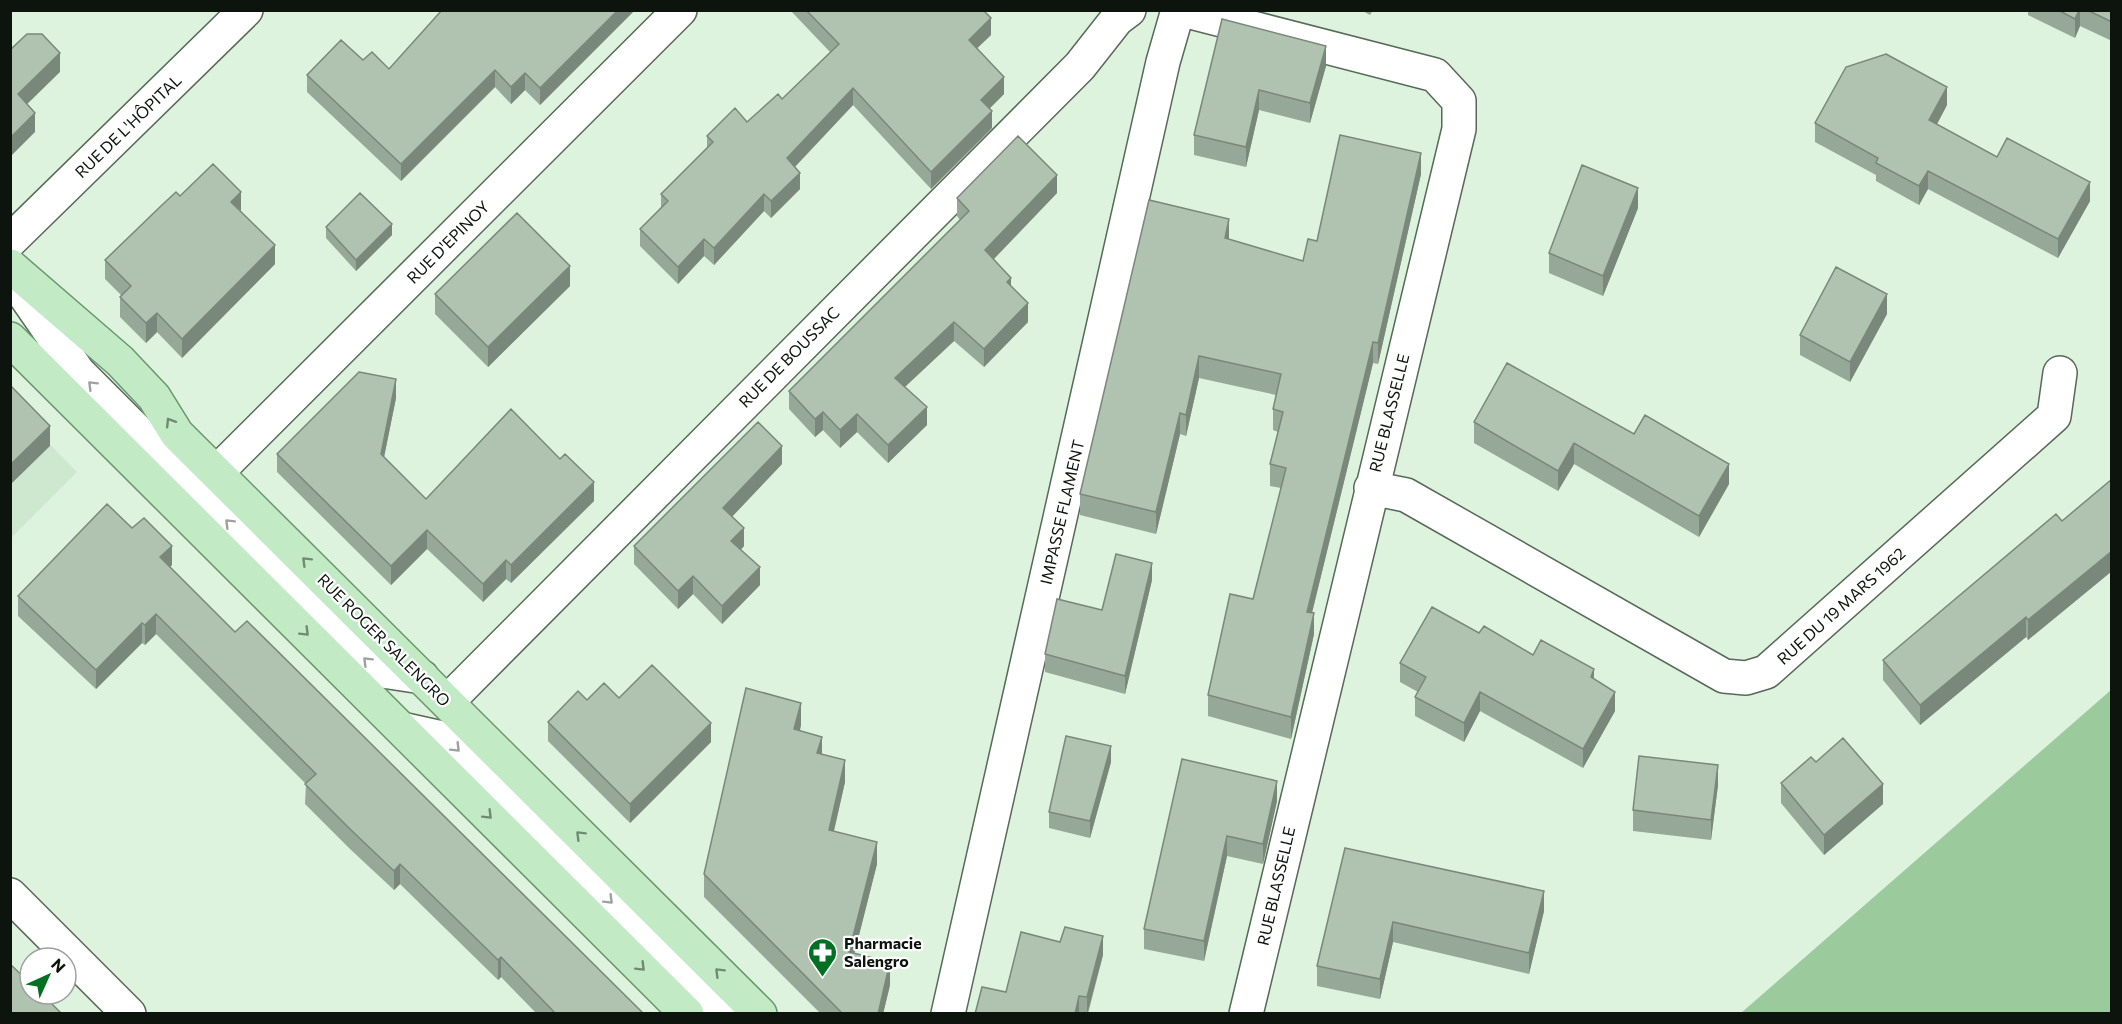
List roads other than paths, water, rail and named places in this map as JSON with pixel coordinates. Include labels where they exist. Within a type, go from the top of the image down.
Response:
[{"type":"main road","name":"RUE ROGER SALENGRO","points":[[10,266],[120,361],[154,397],[177,434],[760,1014]]},
{"type":"main road","points":[[10,339],[687,1014]]},
{"type":"street","name":"RUE DE L'HÔPITAL","points":[[10,241],[246,10]]},
{"type":"street","name":"RUE D'EPINOY","points":[[216,473],[680,10]]},
{"type":"street","name":"IMPASSE FLAMENT","points":[[948,1014],[1160,74],[1178,10]]},
{"type":"street","name":"RUE BLASSELLE","points":[[1183,10],[1435,75],[1459,101],[1459,129],[1246,1014]]},
{"type":"street","name":"RUE DE BOUSSAC","points":[[447,702],[1080,66],[1118,13]]},
{"type":"street","points":[[10,274],[78,372],[376,670],[422,677]]},
{"type":"street","name":"RUE DU 19 MARS 1962","points":[[1371,488],[1406,495],[1724,676],[1746,678],[1766,672],[2054,416],[2060,373]]},
{"type":"street","points":[[402,729],[447,739],[722,1014]]},
{"type":"street","points":[[10,895],[129,1014]]},
{"type":"place","name":"Pharmacie Salengro","points":[[823,978]]}]
